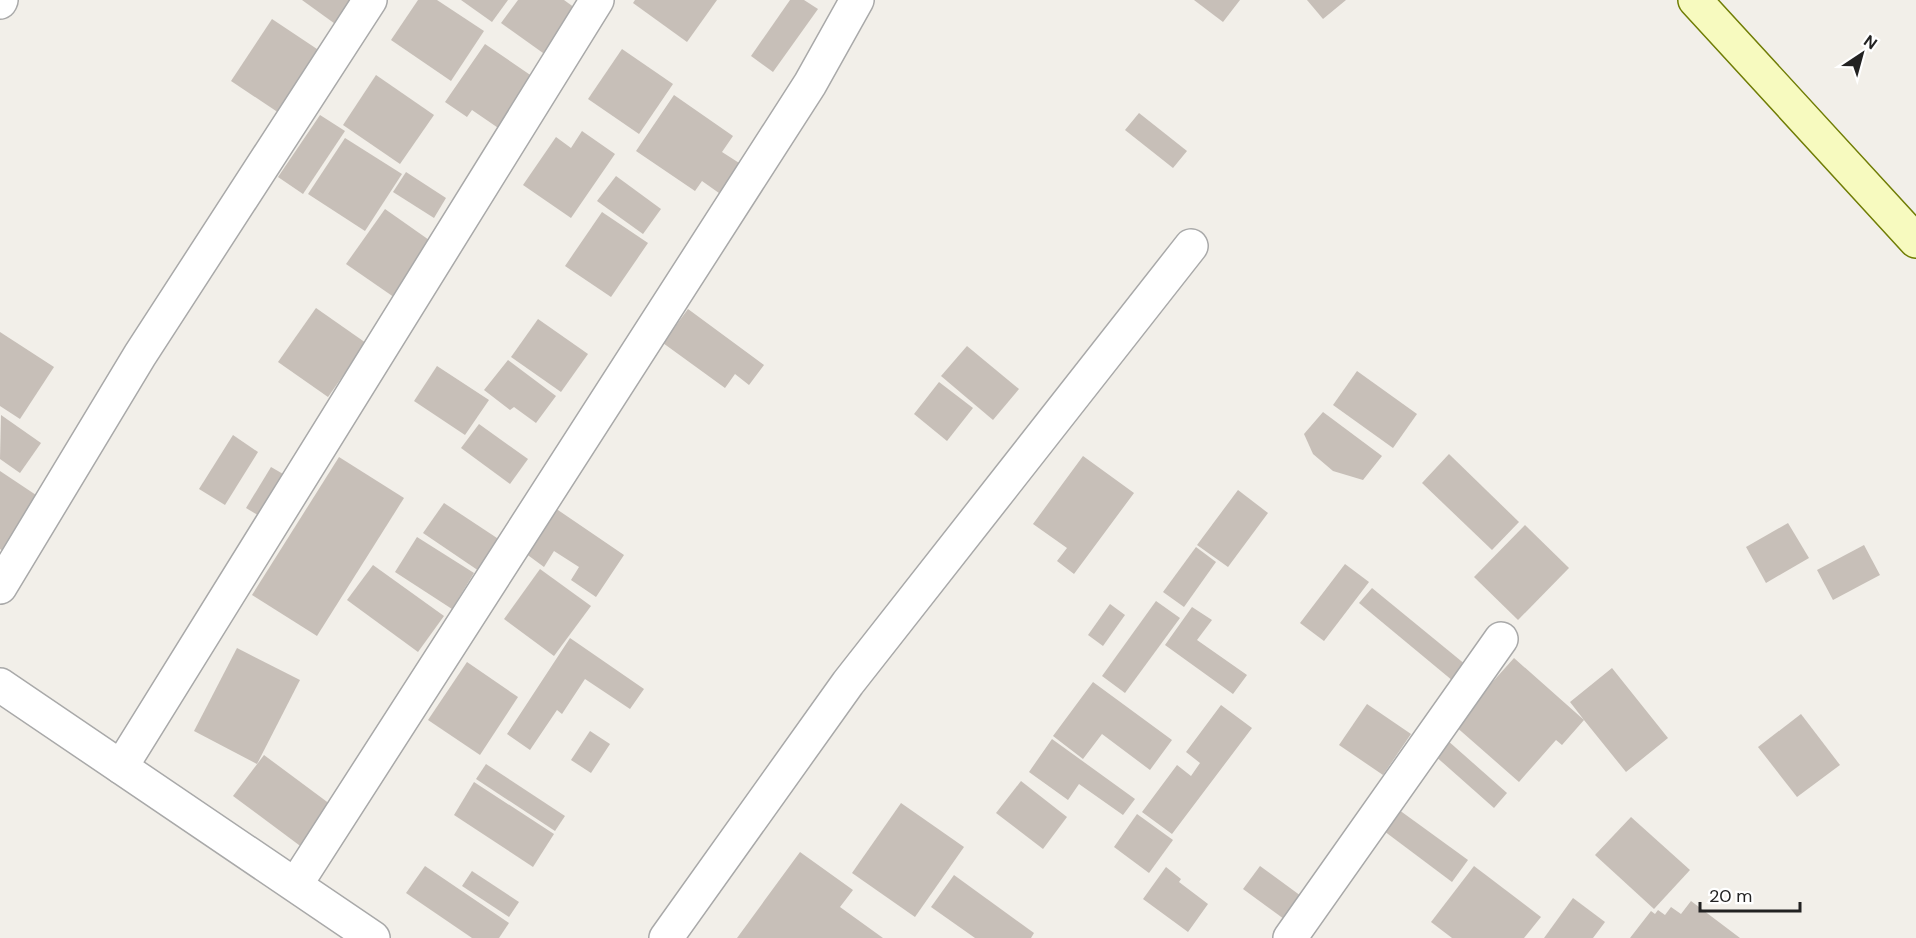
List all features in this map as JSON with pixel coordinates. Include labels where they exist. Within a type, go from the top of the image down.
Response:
[{"type":"street","points":[[0,586],[140,356],[370,0]]},
{"type":"street","points":[[121,767],[597,0]]},
{"type":"street","points":[[296,884],[810,84],[857,0]]},
{"type":"street","points":[[1695,0],[1916,241]]},
{"type":"street","points":[[666,938],[848,683],[1191,246]]},
{"type":"street","points":[[1290,938],[1501,639]]},
{"type":"street","points":[[0,685],[373,938]]},
{"type":"building","points":[[302,0],[357,0],[338,26]]},
{"type":"building","points":[[418,0],[437,0],[484,31],[451,81],[391,40]]},
{"type":"building","points":[[461,0],[508,0],[492,22]]},
{"type":"building","points":[[518,0],[564,0],[582,13],[550,58],[501,23]]},
{"type":"building","points":[[635,0],[717,0],[687,42],[633,3]]},
{"type":"building","points":[[790,0],[804,0],[818,9],[773,72],[751,56]]},
{"type":"building","points":[[1194,0],[1240,0],[1223,22]]},
{"type":"building","points":[[1307,0],[1346,0],[1323,19]]},
{"type":"building","points":[[272,19],[323,53],[282,115],[231,81]]},
{"type":"building","points":[[485,44],[542,83],[507,134],[472,110],[467,117],[445,102]]},
{"type":"building","points":[[622,49],[673,84],[639,134],[588,99]]},
{"type":"building","points":[[376,75],[434,115],[400,164],[343,125]]},
{"type":"building","points":[[674,95],[733,136],[722,152],[747,168],[726,198],[702,181],[695,191],[636,151]]},
{"type":"building","points":[[1139,113],[1187,151],[1173,168],[1125,130]]},
{"type":"building","points":[[320,115],[345,131],[303,194],[278,177]]},
{"type":"building","points":[[582,131],[615,154],[571,218],[523,185],[556,137],[571,148]]},
{"type":"building","points":[[345,138],[402,174],[365,231],[308,194]]},
{"type":"building","points":[[406,172],[446,198],[434,218],[393,192]]},
{"type":"building","points":[[616,176],[661,209],[643,234],[597,201]]},
{"type":"building","points":[[385,209],[439,247],[401,302],[346,264]]},
{"type":"building","points":[[602,212],[648,243],[611,297],[565,266]]},
{"type":"building","points":[[316,308],[366,343],[328,397],[278,362]]},
{"type":"building","points":[[688,309],[764,365],[749,385],[735,374],[725,388],[663,343]]},
{"type":"building","points":[[538,319],[588,354],[561,392],[511,357]]},
{"type":"building","points":[[0,332],[54,367],[20,419],[0,406]]},
{"type":"building","points":[[967,346],[1019,389],[993,420],[941,376]]},
{"type":"building","points":[[508,360],[556,396],[536,423],[514,407],[510,410],[484,390]]},
{"type":"building","points":[[437,366],[489,400],[465,435],[414,401]]},
{"type":"building","points":[[1357,371],[1417,414],[1393,448],[1333,405]]},
{"type":"building","points":[[939,382],[973,408],[947,441],[914,414]]},
{"type":"building","points":[[1323,412],[1382,456],[1363,480],[1333,471],[1313,454],[1304,434]]},
{"type":"building","points":[[1,415],[41,443],[20,473],[0,459]]},
{"type":"building","points":[[479,424],[528,459],[510,484],[461,448]]},
{"type":"building","points":[[233,435],[258,452],[225,505],[199,489]]},
{"type":"building","points":[[1449,454],[1519,522],[1492,550],[1422,483]]},
{"type":"building","points":[[1083,456],[1134,493],[1074,574],[1057,561],[1067,548],[1033,524]]},
{"type":"building","points":[[339,457],[404,498],[317,636],[252,595]]},
{"type":"building","points":[[271,467],[290,478],[266,520],[246,508]]},
{"type":"building","points":[[0,471],[42,499],[6,553],[0,549]]},
{"type":"building","points":[[1238,490],[1268,513],[1228,567],[1197,545]]},
{"type":"building","points":[[444,503],[500,540],[479,571],[423,533]]},
{"type":"building","points":[[555,508],[624,555],[596,597],[571,580],[579,567],[554,551],[544,567],[525,553]]},
{"type":"building","points":[[1788,523],[1809,558],[1766,583],[1746,547]]},
{"type":"building","points":[[1525,525],[1569,568],[1518,620],[1474,577]]},
{"type":"building","points":[[417,537],[474,573],[452,609],[395,572]]},
{"type":"building","points":[[1864,545],[1880,575],[1833,600],[1817,570]]},
{"type":"building","points":[[1196,547],[1216,562],[1184,607],[1163,592]]},
{"type":"building","points":[[1345,564],[1369,582],[1324,641],[1300,623]]},
{"type":"building","points":[[373,565],[444,616],[418,652],[347,600]]},
{"type":"building","points":[[540,569],[591,606],[554,656],[504,619]]},
{"type":"building","points":[[1372,588],[1466,665],[1453,681],[1359,603]]},
{"type":"building","points":[[1156,601],[1180,618],[1125,693],[1102,676]]},
{"type":"building","points":[[1110,604],[1125,615],[1103,646],[1088,635]]},
{"type":"building","points":[[1192,607],[1212,620],[1197,640],[1247,675],[1233,694],[1165,645]]},
{"type":"building","points":[[570,638],[644,689],[630,709],[585,679],[562,714],[557,710],[530,750],[507,734]]},
{"type":"building","points":[[237,648],[300,680],[257,764],[194,731]]},
{"type":"building","points":[[1514,658],[1584,720],[1562,745],[1556,740],[1519,782],[1454,725]]},
{"type":"building","points":[[467,662],[518,697],[480,755],[428,720]]},
{"type":"building","points":[[1612,668],[1668,738],[1626,772],[1570,702]]},
{"type":"building","points":[[1093,682],[1172,740],[1150,770],[1102,734],[1083,759],[1053,736]]},
{"type":"building","points":[[1367,704],[1411,734],[1383,775],[1339,745]]},
{"type":"building","points":[[1221,705],[1252,728],[1172,834],[1142,812],[1177,765],[1191,776],[1200,763],[1186,752]]},
{"type":"building","points":[[1801,714],[1840,765],[1797,797],[1758,747]]},
{"type":"building","points":[[590,731],[610,744],[591,773],[571,760]]},
{"type":"building","points":[[1052,739],[1135,799],[1123,815],[1079,784],[1068,800],[1029,772]]},
{"type":"building","points":[[1447,740],[1507,793],[1494,808],[1433,754]]},
{"type":"building","points":[[264,755],[338,810],[307,851],[233,796]]},
{"type":"building","points":[[486,764],[565,816],[555,831],[476,779]]},
{"type":"building","points":[[1021,781],[1067,817],[1043,849],[996,813]]},
{"type":"building","points":[[474,782],[554,834],[533,867],[454,815]]},
{"type":"building","points":[[901,803],[964,847],[915,917],[852,873]]},
{"type":"building","points":[[1395,807],[1468,860],[1452,882],[1380,828]]},
{"type":"building","points":[[1137,814],[1173,840],[1149,873],[1114,847]]},
{"type":"building","points":[[1631,817],[1690,870],[1654,909],[1595,855]]},
{"type":"building","points":[[800,852],[853,890],[840,907],[883,938],[737,938]]},
{"type":"building","points":[[425,866],[509,923],[499,938],[472,938],[406,893]]},
{"type":"building","points":[[1260,866],[1301,896],[1284,919],[1243,889]]},
{"type":"building","points":[[1474,866],[1541,917],[1524,938],[1452,938],[1431,922]]},
{"type":"building","points":[[1166,867],[1181,879],[1179,882],[1208,904],[1188,932],[1143,899]]},
{"type":"building","points":[[472,871],[519,902],[509,917],[462,886]]},
{"type":"building","points":[[954,875],[1034,933],[1031,938],[975,938],[931,907]]},
{"type":"building","points":[[1573,898],[1605,922],[1593,938],[1544,938]]},
{"type":"building","points":[[1691,901],[1740,938],[1630,938],[1651,911],[1655,914],[1658,910],[1665,915],[1671,907],[1681,914]]}]
